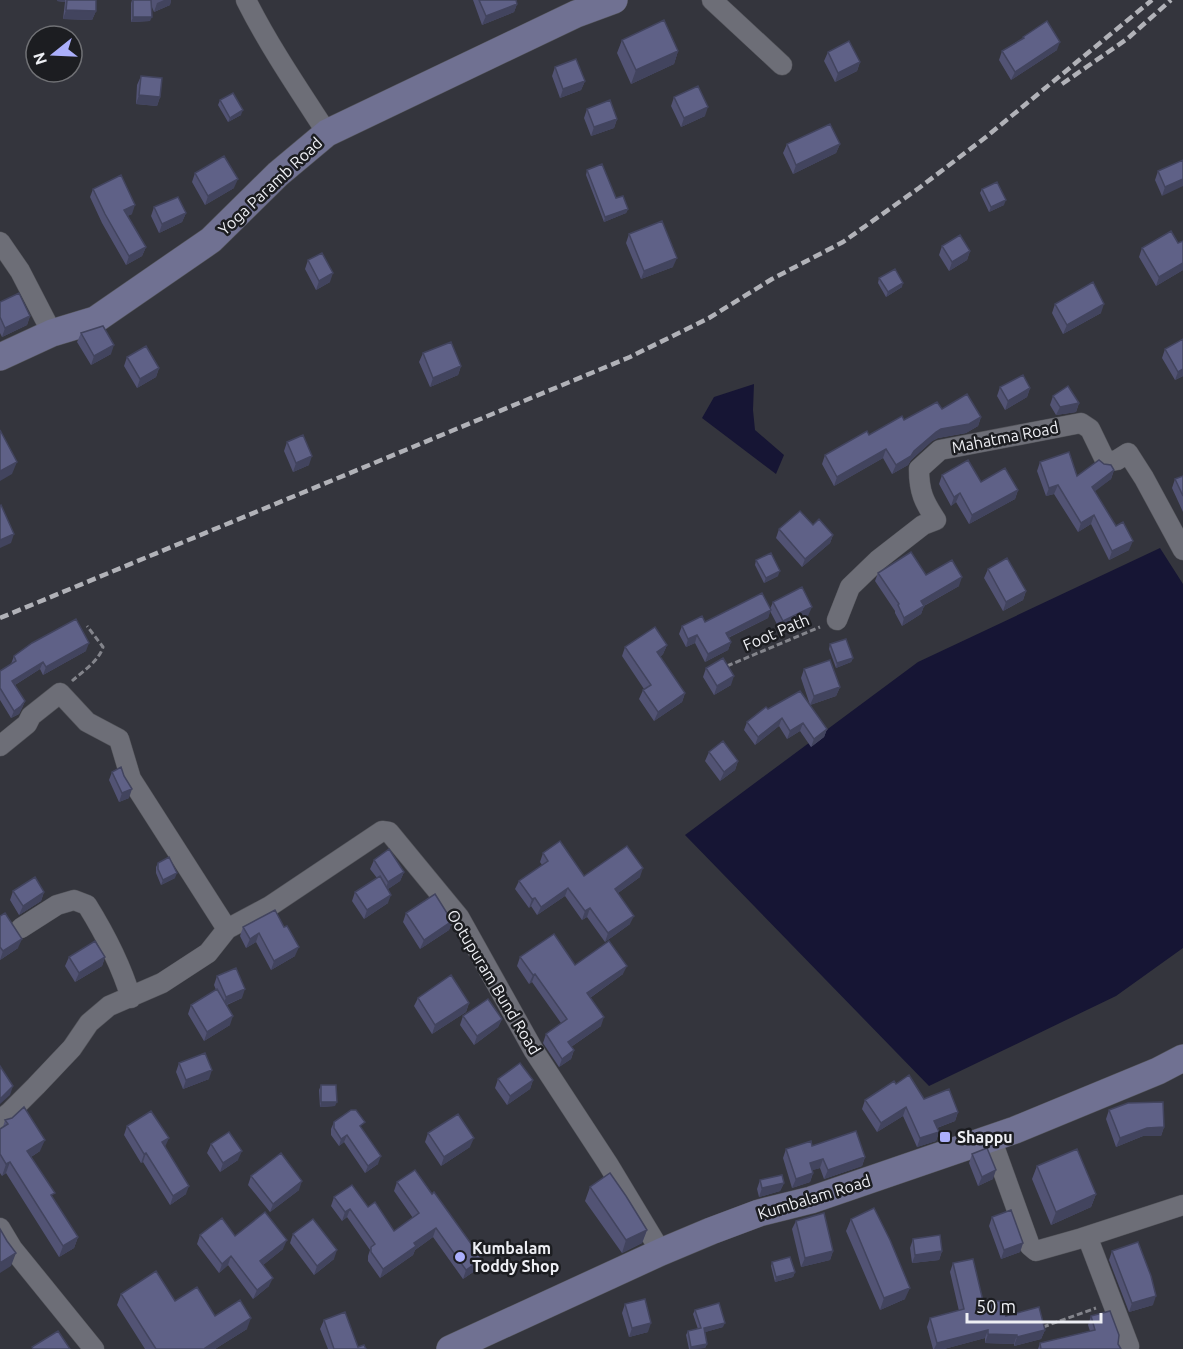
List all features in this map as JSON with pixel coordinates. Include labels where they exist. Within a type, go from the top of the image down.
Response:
[{"type":"main road","name":"Yoga Paramb Road","points":[[0,357],[52,333],[95,320],[211,240],[278,174],[327,133],[576,14],[614,0]]},
{"type":"main road","name":"Kumbalam Road","points":[[450,1349],[711,1231],[759,1213],[810,1200],[991,1138],[1087,1101],[1183,1058]]},
{"type":"street","points":[[246,0],[327,133]]},
{"type":"street","points":[[712,0],[782,65]]},
{"type":"street","points":[[0,243],[20,271],[52,333]]},
{"type":"street","name":"Mahatma Road","points":[[837,620],[850,587],[878,560],[923,525],[936,520],[924,502],[919,470],[939,450],[1081,423],[1090,429],[1106,462],[1117,460],[1128,453],[1183,549]]},
{"type":"street","points":[[0,746],[27,723],[31,716],[60,693],[87,722],[119,739],[131,779],[228,929],[208,953],[162,983],[109,1006],[89,1023],[65,1056],[10,1113],[0,1120]]},
{"type":"street","name":"Ootupuram Bund Road","points":[[228,929],[270,906],[382,831],[389,832],[459,917],[534,1051],[608,1164],[661,1252]]},
{"type":"street","points":[[21,928],[57,905],[74,900],[87,905],[125,978],[131,998]]},
{"type":"street","points":[[991,1138],[1030,1246],[1036,1251],[1183,1205]]},
{"type":"street","points":[[0,1228],[12,1248],[94,1349]]},
{"type":"street","points":[[1082,1238],[1089,1241],[1129,1346],[1126,1349]]},
{"type":"path","name":"Foot Path","points":[[725,667],[837,620]]},
{"type":"path","points":[[60,693],[101,653],[103,647],[87,626]]},
{"type":"path","points":[[1043,1327],[1111,1301]]},
{"type":"shaded area","points":[[754,384],[755,430],[784,455],[776,474],[702,418],[714,397]]},
{"type":"shaded area","points":[[1160,548],[1183,584],[1183,948],[1116,996],[929,1086],[685,835],[918,662]]},
{"type":"building","points":[[67,0],[96,0],[96,11],[66,10]]},
{"type":"building","points":[[133,0],[151,0],[152,17],[133,17]]},
{"type":"building","points":[[479,0],[516,0],[517,4],[486,16]]},
{"type":"building","points":[[664,20],[678,51],[636,70],[622,40]]},
{"type":"building","points":[[1047,21],[1060,42],[1015,72],[1002,51]]},
{"type":"building","points":[[849,41],[860,62],[838,73],[828,52]]},
{"type":"building","points":[[576,59],[585,81],[563,89],[555,67]]},
{"type":"building","points":[[141,76],[162,78],[160,97],[139,95]]},
{"type":"building","points":[[698,86],[708,107],[684,118],[674,97]]},
{"type":"building","points":[[233,93],[243,110],[230,118],[220,100]]},
{"type":"building","points":[[610,100],[617,119],[594,127],[587,109]]},
{"type":"building","points":[[830,124],[840,144],[796,165],[787,144]]},
{"type":"building","points":[[224,156],[238,179],[208,196],[195,173]]},
{"type":"building","points":[[1183,160],[1183,179],[1165,187],[1158,171]]},
{"type":"building","points":[[602,164],[616,198],[623,196],[628,209],[605,217],[587,170]]},
{"type":"building","points":[[121,175],[135,205],[124,210],[146,247],[129,256],[93,189]]},
{"type":"building","points":[[997,182],[1006,200],[991,207],[982,189]]},
{"type":"building","points":[[178,197],[186,213],[162,224],[154,207]]},
{"type":"building","points":[[662,221],[677,258],[644,271],[629,234]]},
{"type":"building","points":[[1171,231],[1178,243],[1183,241],[1183,263],[1159,277],[1142,248]]},
{"type":"building","points":[[960,235],[970,251],[952,262],[942,246]]},
{"type":"building","points":[[322,253],[333,273],[319,281],[308,260]]},
{"type":"building","points":[[895,269],[903,283],[888,292],[879,278]]},
{"type":"building","points":[[1093,282],[1104,304],[1067,325],[1055,304]]},
{"type":"building","points":[[19,293],[30,316],[5,328],[0,317],[0,302]]},
{"type":"building","points":[[103,326],[114,345],[94,356],[81,333]]},
{"type":"building","points":[[1183,339],[1183,369],[1178,372],[1165,349]]},
{"type":"building","points":[[451,342],[461,366],[433,378],[423,353]]},
{"type":"building","points":[[146,346],[159,368],[140,379],[127,357]]},
{"type":"building","points":[[1023,375],[1030,388],[1008,401],[1000,387]]},
{"type":"building","points":[[1068,386],[1079,403],[1060,407],[1053,396]]},
{"type":"building","points":[[967,394],[981,417],[969,424],[941,429],[911,456],[896,465],[886,449],[837,477],[825,455],[867,431],[869,435],[902,416],[904,420],[937,402],[942,409]]},
{"type":"building","points":[[0,430],[17,462],[0,471]]},
{"type":"building","points":[[303,435],[312,456],[296,463],[287,442]]},
{"type":"building","points":[[1069,452],[1077,476],[1099,460],[1111,465],[1114,470],[1092,487],[1116,526],[1123,522],[1133,541],[1112,551],[1094,515],[1081,523],[1058,485],[1049,488],[1040,462]]},
{"type":"building","points":[[968,460],[981,482],[1005,468],[1018,490],[972,515],[960,493],[954,497],[942,475]]},
{"type":"building","points":[[1183,476],[1183,496],[1175,479]]},
{"type":"building","points":[[0,506],[14,534],[0,540]]},
{"type":"building","points":[[800,511],[813,525],[819,519],[833,535],[805,559],[779,529]]},
{"type":"building","points":[[911,552],[926,575],[952,560],[962,577],[921,601],[924,606],[904,618],[899,604],[878,573]]},
{"type":"building","points":[[771,553],[780,571],[766,578],[756,560]]},
{"type":"building","points":[[1007,558],[1026,591],[1006,602],[988,569]]},
{"type":"building","points":[[802,587],[812,607],[783,621],[773,602]]},
{"type":"building","points":[[762,593],[771,610],[726,633],[731,642],[708,654],[697,635],[688,639],[682,626],[702,616],[705,622]]},
{"type":"building","points":[[76,619],[89,643],[46,667],[43,662],[12,681],[25,701],[14,711],[0,688],[0,671],[16,661],[14,656],[32,643]]},
{"type":"building","points":[[655,627],[667,645],[657,652],[685,693],[658,712],[643,690],[651,685],[625,647]]},
{"type":"building","points":[[846,639],[853,658],[837,663],[830,644]]},
{"type":"building","points":[[723,658],[734,676],[717,686],[706,668]]},
{"type":"building","points":[[830,660],[840,687],[814,696],[804,669]]},
{"type":"building","points":[[800,691],[827,729],[814,739],[803,723],[790,731],[782,718],[758,737],[747,722],[766,707],[768,709]]},
{"type":"building","points":[[723,741],[738,761],[724,772],[709,752]]},
{"type":"building","points":[[121,767],[132,789],[122,793],[112,772]]},
{"type":"building","points":[[560,841],[584,876],[627,846],[643,868],[615,889],[634,916],[608,933],[590,908],[585,911],[568,888],[541,907],[535,898],[532,899],[519,881],[548,861],[543,853]]},
{"type":"building","points":[[389,849],[404,872],[388,882],[374,860]]},
{"type":"building","points":[[169,857],[177,873],[163,880],[158,863]]},
{"type":"building","points":[[380,876],[391,895],[367,910],[355,892]]},
{"type":"building","points":[[35,877],[44,892],[23,906],[13,891]]},
{"type":"building","points":[[435,894],[452,921],[424,940],[406,913]]},
{"type":"building","points":[[275,910],[299,947],[274,961],[259,933],[250,939],[243,927]]},
{"type":"building","points":[[5,913],[22,939],[3,951],[0,947],[0,916]]},
{"type":"building","points":[[554,934],[575,965],[609,941],[627,966],[587,993],[604,1017],[568,1042],[574,1050],[562,1059],[546,1034],[567,1019],[520,957]]},
{"type":"building","points":[[95,941],[105,957],[79,973],[69,957]]},
{"type":"building","points":[[236,968],[245,989],[226,997],[217,976]]},
{"type":"building","points":[[451,975],[469,1003],[435,1025],[418,998]]},
{"type":"building","points":[[217,989],[233,1016],[207,1032],[191,1005]]},
{"type":"building","points":[[488,999],[502,1019],[477,1036],[463,1016]]},
{"type":"building","points":[[205,1053],[212,1070],[186,1080],[179,1063]]},
{"type":"building","points":[[520,1063],[533,1080],[510,1096],[498,1079]]},
{"type":"building","points":[[0,1066],[13,1086],[0,1099]]},
{"type":"building","points":[[909,1075],[924,1099],[949,1089],[958,1112],[934,1121],[939,1132],[920,1138],[906,1107],[881,1123],[865,1100],[894,1081],[896,1084]]},
{"type":"building","points":[[321,1085],[336,1085],[337,1102],[321,1102]]},
{"type":"building","points":[[1163,1102],[1164,1127],[1147,1128],[1120,1138],[1109,1110],[1128,1103]]},
{"type":"building","points":[[24,1107],[45,1140],[27,1151],[55,1193],[51,1195],[78,1237],[63,1246],[10,1162],[6,1164],[0,1154],[0,1129],[8,1124],[5,1120],[12,1118]]},
{"type":"building","points":[[351,1110],[356,1110],[365,1122],[360,1126],[381,1156],[368,1166],[347,1135],[341,1139],[334,1128],[334,1122]]},
{"type":"building","points":[[151,1111],[169,1138],[162,1142],[189,1186],[173,1196],[127,1126]]},
{"type":"building","points":[[458,1114],[474,1138],[444,1157],[428,1133]]},
{"type":"building","points":[[856,1131],[865,1157],[828,1170],[823,1159],[810,1163],[813,1173],[796,1179],[786,1149],[811,1141],[812,1146]]},
{"type":"building","points":[[229,1132],[242,1151],[223,1163],[211,1144]]},
{"type":"building","points":[[987,1148],[996,1170],[982,1177],[972,1154]]},
{"type":"building","points":[[1077,1149],[1096,1194],[1056,1212],[1037,1166]]},
{"type":"building","points":[[281,1153],[302,1181],[273,1204],[251,1176]]},
{"type":"building","points":[[415,1170],[432,1194],[434,1192],[482,1259],[466,1270],[436,1228],[414,1243],[416,1246],[383,1269],[371,1252],[371,1247],[375,1244],[350,1209],[345,1212],[334,1197],[352,1185],[368,1207],[375,1202],[394,1231],[419,1213],[397,1182]]},
{"type":"building","points":[[610,1173],[647,1230],[626,1240],[590,1187]]},
{"type":"building","points":[[782,1175],[784,1183],[762,1188],[760,1180]]},
{"type":"building","points":[[874,1208],[910,1288],[884,1298],[851,1219]]},
{"type":"building","points":[[1011,1210],[1023,1243],[1004,1250],[992,1217]]},
{"type":"building","points":[[265,1212],[287,1240],[260,1261],[273,1278],[257,1290],[231,1256],[222,1264],[200,1235],[222,1218],[235,1236]]},
{"type":"building","points":[[824,1213],[833,1251],[805,1258],[796,1221]]},
{"type":"building","points":[[313,1219],[337,1250],[317,1266],[293,1234]]},
{"type":"building","points":[[0,1229],[16,1253],[0,1263]]},
{"type":"building","points":[[940,1235],[942,1251],[915,1255],[913,1239]]},
{"type":"building","points":[[1138,1242],[1156,1296],[1132,1303],[1112,1251]]},
{"type":"building","points":[[790,1257],[795,1272],[776,1277],[772,1262]]},
{"type":"building","points":[[973,1259],[983,1301],[1006,1301],[1006,1316],[1039,1307],[1045,1330],[1017,1337],[1017,1335],[988,1334],[988,1330],[937,1343],[930,1318],[964,1309],[953,1263]]},
{"type":"building","points":[[156,1271],[175,1301],[197,1287],[215,1316],[240,1300],[251,1318],[206,1349],[156,1349],[121,1294]]},
{"type":"building","points":[[645,1299],[651,1323],[632,1328],[625,1304]]},
{"type":"building","points":[[719,1303],[725,1323],[704,1328],[707,1344],[691,1347],[688,1331],[701,1328],[695,1310]]},
{"type":"building","points":[[1110,1311],[1119,1335],[1118,1344],[1121,1349],[1041,1349],[1040,1343],[1095,1330],[1091,1316]]},
{"type":"building","points":[[345,1312],[358,1347],[364,1345],[366,1349],[334,1349],[324,1320]]},
{"type":"building","points":[[58,1331],[70,1349],[33,1349],[32,1347]]},
{"type":"railway","points":[[0,618],[630,357],[709,318],[772,279],[843,242],[919,188],[986,137],[1152,0]]},
{"type":"railway","points":[[1062,84],[1127,39],[1171,0]]},
{"type":"place","name":"Shappu","points":[[945,1137]]},
{"type":"place","name":"Kumbalam Toddy Shop","points":[[460,1257]]}]
